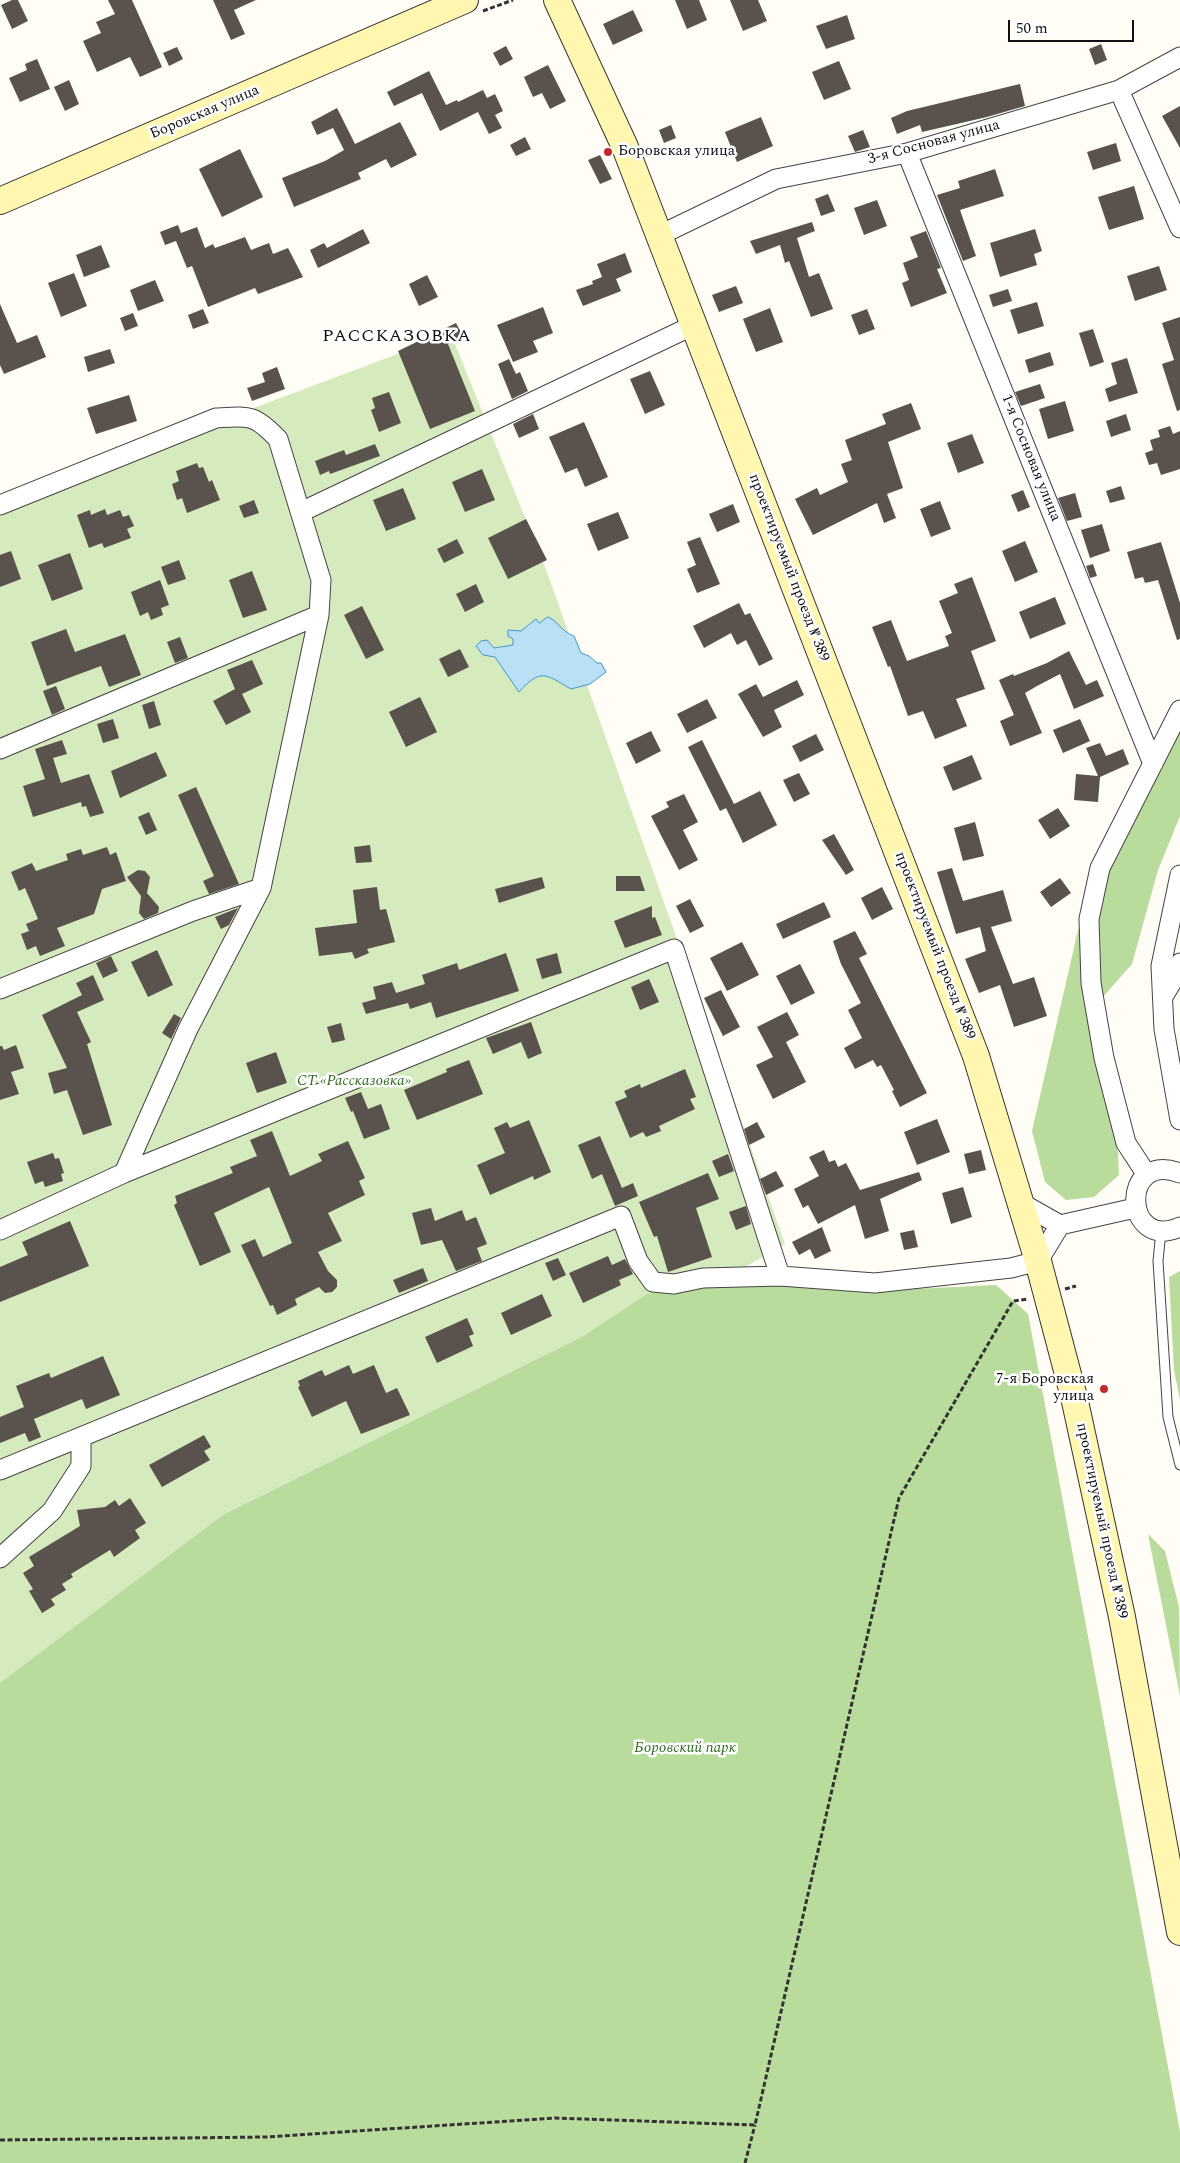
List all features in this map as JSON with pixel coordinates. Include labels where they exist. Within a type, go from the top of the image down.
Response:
[{"type":"main road","name":"Боровская улица","points":[[0,202],[465,0]]},
{"type":"main road","name":"проектируемый проезд № 389","points":[[557,0],[625,147],[660,235],[976,1056],[1038,1260],[1094,1482],[1122,1617],[1180,1932]]},
{"type":"street","name":"3-я Сосновая улица","points":[[660,235],[776,179],[908,153],[1119,90],[1180,57]]},
{"type":"street","points":[[1119,90],[1180,228]]},
{"type":"street","name":"1-я Сосновая улица","points":[[908,153],[1152,764]]},
{"type":"street","points":[[301,512],[694,325]]},
{"type":"street","points":[[0,505],[216,418],[246,416],[262,422],[278,439],[321,580],[319,615],[261,888],[188,1029],[124,1173]]},
{"type":"street","points":[[0,750],[319,615]]},
{"type":"street","points":[[1147,1175],[1126,1143],[1104,1058],[1091,983],[1089,919],[1100,868],[1180,710]]},
{"type":"street","points":[[1180,875],[1161,966],[1164,995],[1164,1030],[1180,1120]]},
{"type":"street","points":[[0,989],[193,910],[261,888]]},
{"type":"street","points":[[0,1230],[124,1173],[674,949],[780,1276]]},
{"type":"street","points":[[1164,995],[1180,963]]},
{"type":"street","points":[[1180,1173],[1171,1170],[1159,1170],[1147,1175],[1139,1184],[1135,1195],[1135,1208],[1145,1223],[1161,1231],[1180,1227]]},
{"type":"street","points":[[1021,1203],[1060,1225],[1135,1208]]},
{"type":"street","points":[[0,1470],[621,1216],[638,1262],[653,1282],[674,1284],[703,1278],[780,1276],[875,1283],[1011,1268],[1038,1260],[1060,1225]]},
{"type":"street","points":[[0,1558],[52,1511],[81,1466],[81,1437]]},
{"type":"lane","points":[[1161,1231],[1158,1261],[1168,1417],[1180,1465]]},
{"type":"path","points":[[745,2163],[899,1498],[1013,1301],[1022,1301]]},
{"type":"path","points":[[0,2140],[266,2136],[555,2118],[754,2125]]},
{"type":"green space","name":"СТ «Рассказовка»","points":[[451,334],[547,572],[785,1244],[716,1284],[874,1291],[996,1285],[1028,1314],[1180,2132],[1180,2163],[0,2163],[0,503]]},
{"type":"green space","points":[[1180,720],[1180,816],[1158,870],[1132,964],[1095,1006],[1118,1153],[1119,1175],[1094,1197],[1066,1200],[1045,1182],[1032,1131],[1078,930]]},
{"type":"green space","points":[[1180,1271],[1180,1400],[1174,1370],[1169,1277]]},
{"type":"green space","name":"Боровский парк","points":[[750,1280],[874,1291],[996,1285],[1028,1314],[1180,2132],[1180,2163],[0,2163],[0,1683],[223,1515],[582,1337],[647,1294]]},
{"type":"green space","points":[[1148,1534],[1165,1551],[1179,1607],[1180,1696]]},
{"type":"water","points":[[548,617],[574,636],[581,653],[589,656],[597,663],[601,663],[606,672],[590,684],[571,689],[549,677],[538,677],[526,684],[519,692],[495,657],[483,655],[476,646],[481,641],[487,640],[494,648],[513,645],[513,639],[508,636],[508,630],[521,631],[536,619],[539,623]]},
{"type":"building","points":[[12,0],[18,0],[28,21],[12,29],[1,5]]},
{"type":"building","points":[[108,0],[132,0],[162,67],[140,77],[130,57],[97,72],[83,41],[101,33],[96,22],[115,14]]},
{"type":"building","points":[[213,0],[256,0],[234,10],[245,34],[231,40]]},
{"type":"building","points":[[675,0],[699,0],[707,20],[687,29]]},
{"type":"building","points":[[730,0],[758,0],[767,21],[743,31]]},
{"type":"building","points":[[633,10],[643,31],[613,45],[603,24]]},
{"type":"building","points":[[847,15],[855,39],[826,49],[816,26]]},
{"type":"building","points":[[1101,44],[1107,60],[1095,65],[1089,49]]},
{"type":"building","points":[[506,46],[513,59],[500,66],[493,53]]},
{"type":"building","points":[[177,47],[183,59],[169,66],[163,53]]},
{"type":"building","points":[[37,59],[50,89],[20,102],[9,78],[27,70],[25,64]]},
{"type":"building","points":[[839,61],[851,89],[824,100],[812,72]]},
{"type":"building","points":[[548,65],[566,101],[550,109],[542,93],[533,97],[524,77]]},
{"type":"building","points":[[429,71],[446,105],[457,100],[458,102],[483,90],[487,98],[495,94],[503,111],[495,115],[502,128],[489,134],[478,112],[440,131],[422,93],[394,106],[387,92]]},
{"type":"building","points":[[69,80],[79,104],[65,111],[54,87]]},
{"type":"building","points":[[1020,84],[1025,106],[987,117],[922,132],[920,125],[897,134],[891,118],[907,111]]},
{"type":"building","points":[[1180,106],[1180,148],[1162,116]]},
{"type":"building","points":[[337,108],[355,144],[400,122],[417,155],[391,168],[386,159],[358,173],[361,179],[294,207],[282,178],[325,161],[344,150],[333,128],[317,135],[311,122]]},
{"type":"building","points":[[761,117],[773,146],[737,162],[725,132]]},
{"type":"building","points":[[671,125],[676,138],[664,143],[659,130]]},
{"type":"building","points":[[863,130],[870,147],[855,152],[848,136]]},
{"type":"building","points":[[525,137],[531,149],[516,156],[510,145]]},
{"type":"building","points":[[1116,143],[1121,161],[1093,170],[1087,152]]},
{"type":"building","points":[[240,149],[263,197],[222,217],[199,169]]},
{"type":"building","points":[[600,155],[612,179],[600,184],[588,160]]},
{"type":"building","points":[[995,169],[1004,196],[960,210],[976,256],[963,261],[937,195],[960,188],[958,181]]},
{"type":"building","points":[[1134,186],[1144,219],[1109,230],[1098,197]]},
{"type":"building","points":[[828,194],[835,211],[821,216],[815,199]]},
{"type":"building","points":[[877,200],[887,226],[864,235],[854,208]]},
{"type":"building","points":[[812,222],[815,231],[797,238],[809,277],[819,273],[833,309],[811,317],[789,261],[785,263],[780,245],[756,254],[750,241]]},
{"type":"building","points":[[178,225],[181,233],[197,227],[205,248],[213,244],[215,248],[245,237],[251,250],[269,243],[273,254],[288,248],[303,277],[258,294],[255,288],[208,307],[192,266],[187,268],[176,241],[165,245],[160,232]]},
{"type":"building","points":[[363,229],[370,243],[318,268],[310,250],[324,243],[327,248]]},
{"type":"building","points":[[1035,229],[1042,251],[1034,254],[1037,265],[1000,277],[990,243]]},
{"type":"building","points":[[926,231],[941,268],[937,269],[947,293],[911,307],[902,283],[909,280],[903,263],[918,257],[910,237]]},
{"type":"building","points":[[101,245],[110,267],[84,277],[76,255]]},
{"type":"building","points":[[625,253],[632,272],[616,279],[621,291],[583,306],[576,290],[593,284],[592,281],[602,277],[597,264]]},
{"type":"building","points":[[1159,266],[1167,290],[1135,301],[1127,276]]},
{"type":"building","points":[[74,273],[87,306],[61,317],[48,283]]},
{"type":"building","points":[[427,275],[438,297],[419,306],[409,284]]},
{"type":"building","points":[[155,280],[164,301],[138,311],[130,290]]},
{"type":"building","points":[[736,286],[743,303],[719,312],[712,295]]},
{"type":"building","points":[[1008,289],[1012,301],[993,307],[989,295]]},
{"type":"building","points":[[1037,302],[1044,326],[1018,334],[1010,310]]},
{"type":"building","points":[[0,304],[17,343],[37,335],[46,357],[4,374],[0,365]]},
{"type":"building","points":[[543,307],[553,333],[533,341],[538,352],[513,362],[497,325]]},
{"type":"building","points":[[770,308],[783,342],[756,352],[743,319]]},
{"type":"building","points":[[203,309],[209,323],[193,329],[188,315]]},
{"type":"building","points":[[867,309],[875,329],[859,335],[851,315]]},
{"type":"building","points":[[133,313],[138,326],[125,331],[120,318]]},
{"type":"building","points":[[1180,317],[1180,410],[1177,411],[1162,364],[1174,360],[1162,323]]},
{"type":"building","points":[[456,323],[463,336],[448,344],[475,411],[430,429],[398,351]]},
{"type":"building","points":[[1093,329],[1104,362],[1090,367],[1079,333]]},
{"type":"building","points":[[110,349],[115,363],[88,372],[84,357]]},
{"type":"building","points":[[1050,352],[1054,365],[1029,373],[1025,360]]},
{"type":"building","points":[[1127,358],[1138,393],[1109,402],[1105,389],[1117,384],[1111,363]]},
{"type":"building","points":[[509,359],[516,374],[520,372],[528,391],[512,399],[498,364]]},
{"type":"building","points":[[277,367],[285,389],[252,401],[247,388],[265,382],[262,373]]},
{"type":"building","points":[[650,371],[665,405],[645,414],[630,379]]},
{"type":"building","points":[[1040,384],[1045,398],[1021,406],[1015,392]]},
{"type":"building","points":[[389,392],[401,423],[379,432],[371,410],[375,408],[372,398]]},
{"type":"building","points":[[129,395],[137,421],[96,434],[87,408]]},
{"type":"building","points":[[1065,401],[1074,431],[1048,439],[1039,409]]},
{"type":"building","points":[[911,403],[921,429],[888,442],[903,488],[887,494],[896,518],[884,523],[877,503],[813,535],[795,499],[817,488],[820,495],[848,482],[841,464],[852,460],[845,440],[886,424],[882,414]]},
{"type":"building","points":[[533,414],[539,429],[519,438],[513,424]]},
{"type":"building","points":[[1126,414],[1131,430],[1111,437],[1106,421]]},
{"type":"building","points":[[584,422],[608,477],[585,487],[577,468],[565,473],[549,437]]},
{"type":"building","points":[[1170,426],[1173,434],[1180,431],[1180,469],[1161,475],[1157,463],[1149,465],[1145,453],[1153,450],[1150,440],[1160,437],[1158,430]]},
{"type":"building","points":[[972,434],[984,463],[958,473],[947,443]]},
{"type":"building","points":[[375,444],[380,456],[330,474],[329,471],[320,475],[315,461],[344,450],[346,455]]},
{"type":"building","points":[[197,463],[199,468],[203,467],[209,482],[212,480],[220,500],[187,513],[182,498],[177,500],[172,484],[179,481],[176,471]]},
{"type":"building","points":[[482,469],[495,500],[465,512],[452,482]]},
{"type":"building","points":[[1121,486],[1125,499],[1110,503],[1106,491]]},
{"type":"building","points":[[403,488],[416,519],[386,531],[373,500]]},
{"type":"building","points":[[1023,490],[1030,507],[1018,512],[1011,495]]},
{"type":"building","points":[[1075,493],[1082,517],[1067,521],[1058,498]]},
{"type":"building","points":[[254,500],[259,513],[244,518],[239,506]]},
{"type":"building","points":[[940,501],[951,529],[931,537],[920,509]]},
{"type":"building","points":[[733,504],[740,522],[717,532],[709,514]]},
{"type":"building","points":[[105,509],[107,515],[120,510],[123,517],[129,515],[134,526],[127,529],[131,538],[104,548],[102,543],[89,548],[77,515],[90,510],[91,515]]},
{"type":"building","points":[[618,512],[629,538],[598,551],[587,524]]},
{"type":"building","points":[[526,519],[547,560],[508,579],[488,538]]},
{"type":"building","points":[[1102,524],[1110,551],[1090,558],[1081,530]]},
{"type":"building","points":[[700,537],[720,584],[697,593],[687,569],[696,565],[687,542]]},
{"type":"building","points":[[457,539],[464,553],[444,563],[437,549]]},
{"type":"building","points":[[1025,541],[1038,572],[1015,582],[1002,551]]},
{"type":"building","points":[[1161,542],[1180,603],[1180,639],[1177,640],[1158,580],[1145,583],[1143,577],[1135,579],[1127,552]]},
{"type":"building","points":[[11,551],[21,579],[0,587],[0,555]]},
{"type":"building","points":[[70,553],[83,589],[52,601],[38,565]]},
{"type":"building","points":[[179,560],[186,579],[168,585],[161,567]]},
{"type":"building","points":[[1093,564],[1097,576],[1090,578],[1086,566]]},
{"type":"building","points":[[252,571],[267,610],[243,618],[229,580]]},
{"type":"building","points":[[972,577],[996,641],[971,651],[985,689],[956,699],[967,726],[935,739],[923,711],[908,716],[890,666],[888,667],[872,627],[891,620],[907,661],[949,646],[945,636],[952,633],[939,601],[958,593],[954,584]]},
{"type":"building","points":[[160,580],[169,605],[161,608],[163,615],[151,620],[148,612],[140,616],[131,592]]},
{"type":"building","points":[[476,584],[484,602],[465,612],[456,594]]},
{"type":"building","points":[[1055,597],[1066,624],[1030,639],[1019,612]]},
{"type":"building","points":[[739,603],[745,615],[750,613],[773,659],[759,666],[746,640],[737,645],[731,633],[704,648],[693,626]]},
{"type":"building","points":[[362,606],[384,650],[366,659],[344,615]]},
{"type":"building","points":[[66,629],[75,652],[125,634],[141,675],[109,687],[101,666],[47,686],[31,642]]},
{"type":"building","points":[[180,637],[188,658],[175,663],[167,642]]},
{"type":"building","points":[[460,649],[469,667],[448,677],[439,659]]},
{"type":"building","points":[[1069,651],[1086,685],[1097,680],[1104,696],[1074,709],[1060,674],[1037,686],[1025,693],[1042,733],[1010,746],[1000,721],[1014,715],[999,680],[1047,663]]},
{"type":"building","points":[[252,660],[263,684],[242,694],[251,712],[226,725],[213,701],[235,689],[227,670]]},
{"type":"building","points":[[797,680],[804,695],[774,710],[782,727],[763,737],[738,694],[756,684],[763,697]]},
{"type":"building","points":[[56,686],[65,709],[52,715],[43,691]]},
{"type":"building","points":[[420,697],[437,732],[406,747],[389,712]]},
{"type":"building","points":[[707,699],[717,718],[687,733],[677,714]]},
{"type":"building","points":[[154,701],[161,725],[149,729],[142,705]]},
{"type":"building","points":[[113,719],[119,738],[103,743],[97,724]]},
{"type":"building","points":[[1080,719],[1090,741],[1063,753],[1053,730]]},
{"type":"building","points":[[651,731],[661,751],[636,764],[626,743]]},
{"type":"building","points":[[816,734],[824,750],[800,762],[792,746]]},
{"type":"building","points":[[62,740],[67,754],[53,758],[61,783],[89,774],[104,813],[90,817],[86,806],[82,807],[81,802],[33,817],[23,786],[45,779],[35,749]]},
{"type":"building","points":[[702,740],[734,804],[720,811],[688,747]]},
{"type":"building","points":[[1100,743],[1106,756],[1123,749],[1129,764],[1100,777],[1098,802],[1074,800],[1076,774],[1098,776],[1086,748]]},
{"type":"building","points":[[156,752],[167,776],[120,798],[111,771]]},
{"type":"building","points":[[972,755],[982,779],[953,791],[943,767]]},
{"type":"building","points":[[799,773],[810,794],[794,802],[783,780]]},
{"type":"building","points":[[196,787],[239,884],[209,894],[203,881],[214,876],[178,795]]},
{"type":"building","points":[[760,791],[777,825],[743,843],[726,808]]},
{"type":"building","points":[[684,794],[698,822],[683,830],[698,860],[679,870],[651,816],[669,807],[666,802]]},
{"type":"building","points":[[1058,808],[1070,826],[1050,839],[1038,820]]},
{"type":"building","points":[[149,812],[157,830],[146,835],[138,817]]},
{"type":"building","points":[[975,822],[984,856],[963,861],[954,828]]},
{"type":"building","points":[[834,834],[854,870],[846,875],[822,840]]},
{"type":"building","points":[[370,845],[372,862],[356,863],[354,847]]},
{"type":"building","points":[[107,847],[110,855],[116,852],[126,881],[102,889],[94,914],[57,928],[65,946],[40,956],[36,946],[27,950],[21,934],[29,931],[26,924],[38,919],[25,888],[19,891],[11,872],[32,863],[36,871],[68,860],[66,854],[81,849],[83,855]]},
{"type":"building","points":[[952,868],[963,901],[1003,890],[1012,921],[991,927],[1013,984],[1034,977],[1047,1016],[1014,1027],[1000,985],[979,993],[965,959],[986,951],[980,927],[956,934],[937,872]]},
{"type":"building","points":[[138,870],[145,871],[150,877],[147,893],[159,907],[158,913],[144,919],[139,913],[141,896],[127,877]]},
{"type":"building","points":[[616,876],[640,876],[645,891],[616,891]]},
{"type":"building","points":[[542,877],[545,888],[499,903],[495,889]]},
{"type":"building","points":[[1060,878],[1071,893],[1051,907],[1040,892]]},
{"type":"building","points":[[377,887],[380,910],[386,909],[395,942],[367,949],[369,953],[355,959],[352,952],[319,956],[315,928],[357,923],[353,890]]},
{"type":"building","points":[[882,887],[893,909],[872,920],[861,898]]},
{"type":"building","points":[[690,899],[704,926],[690,933],[676,906]]},
{"type":"building","points":[[824,902],[831,917],[783,939],[776,924]]},
{"type":"building","points":[[652,906],[652,918],[655,917],[662,935],[625,948],[614,921]]},
{"type":"building","points":[[238,908],[229,925],[221,929],[215,917]]},
{"type":"building","points":[[855,931],[867,954],[859,958],[927,1093],[900,1107],[892,1091],[894,1090],[881,1065],[877,1067],[873,1060],[855,1069],[844,1048],[862,1038],[848,1010],[861,1003],[841,964],[833,941]]},
{"type":"building","points":[[742,942],[759,975],[727,991],[710,958]]},
{"type":"building","points":[[157,950],[173,985],[148,997],[131,962]]},
{"type":"building","points":[[506,953],[519,991],[436,1018],[431,1002],[410,1009],[408,1003],[366,1014],[362,1003],[376,999],[373,987],[392,982],[396,993],[425,984],[422,975],[457,963],[459,970]]},
{"type":"building","points":[[557,953],[562,973],[542,979],[536,959]]},
{"type":"building","points":[[111,956],[118,971],[103,978],[96,963]]},
{"type":"building","points":[[800,964],[815,993],[791,1005],[776,976]]},
{"type":"building","points":[[93,975],[104,1000],[77,1012],[91,1042],[87,1044],[112,1125],[83,1135],[67,1090],[54,1094],[48,1073],[67,1068],[42,1015],[82,995],[76,983]]},
{"type":"building","points":[[649,979],[659,1002],[640,1010],[631,987]]},
{"type":"building","points":[[721,990],[740,1027],[723,1036],[704,998]]},
{"type":"building","points":[[787,1012],[799,1035],[786,1042],[806,1082],[773,1099],[756,1065],[773,1057],[757,1027]]},
{"type":"building","points":[[174,1014],[181,1018],[171,1039],[162,1033]]},
{"type":"building","points":[[531,1022],[542,1053],[528,1059],[521,1042],[493,1054],[486,1038]]},
{"type":"building","points":[[341,1023],[345,1040],[332,1043],[327,1027]]},
{"type":"building","points":[[16,1045],[24,1068],[11,1072],[19,1094],[0,1100],[0,1046],[4,1050]]},
{"type":"building","points":[[276,1052],[287,1083],[257,1093],[246,1063]]},
{"type":"building","points":[[469,1060],[483,1094],[417,1120],[404,1090],[447,1072],[446,1069]]},
{"type":"building","points":[[685,1069],[696,1097],[690,1099],[695,1109],[659,1126],[661,1131],[646,1137],[643,1132],[630,1138],[615,1102],[627,1097],[624,1091],[640,1084],[641,1088]]},
{"type":"building","points":[[361,1092],[368,1109],[381,1104],[390,1129],[364,1139],[353,1111],[351,1112],[345,1098]]},
{"type":"building","points":[[937,1119],[950,1152],[917,1165],[904,1132]]},
{"type":"building","points":[[529,1120],[551,1172],[534,1180],[533,1176],[490,1195],[477,1165],[505,1153],[494,1128],[507,1122],[510,1128]]},
{"type":"building","points":[[757,1122],[765,1137],[749,1145],[744,1129]]},
{"type":"building","points":[[272,1131],[290,1176],[322,1161],[318,1154],[348,1141],[365,1178],[359,1181],[365,1195],[328,1213],[342,1241],[318,1252],[328,1271],[337,1280],[337,1287],[332,1292],[325,1293],[319,1287],[295,1299],[297,1305],[277,1315],[273,1305],[270,1306],[241,1245],[255,1239],[263,1257],[292,1243],[269,1187],[214,1213],[231,1252],[200,1266],[174,1205],[177,1203],[175,1196],[233,1173],[230,1167],[257,1156],[250,1140]]},
{"type":"building","points":[[600,1136],[622,1188],[633,1183],[638,1196],[615,1206],[602,1174],[592,1179],[578,1145]]},
{"type":"building","points":[[824,1150],[829,1162],[835,1160],[838,1167],[846,1163],[860,1190],[919,1172],[922,1180],[880,1199],[889,1231],[865,1239],[855,1205],[818,1224],[808,1205],[803,1208],[794,1189],[819,1176],[809,1157]]},
{"type":"building","points":[[981,1150],[986,1170],[969,1174],[964,1154]]},
{"type":"building","points":[[53,1153],[55,1159],[59,1158],[64,1173],[61,1174],[63,1181],[45,1187],[43,1181],[35,1184],[27,1162]]},
{"type":"building","points":[[728,1154],[734,1171],[719,1177],[712,1161]]},
{"type":"building","points":[[776,1171],[784,1186],[766,1195],[760,1179]]},
{"type":"building","points":[[708,1173],[719,1199],[696,1208],[712,1257],[668,1272],[657,1236],[654,1237],[639,1202]]},
{"type":"building","points":[[963,1187],[972,1217],[951,1224],[942,1193]]},
{"type":"building","points":[[746,1206],[751,1224],[736,1230],[729,1212]]},
{"type":"building","points":[[431,1208],[435,1221],[462,1210],[466,1221],[476,1217],[487,1244],[477,1248],[482,1261],[456,1271],[442,1240],[421,1245],[412,1213]]},
{"type":"building","points":[[70,1221],[89,1266],[0,1302],[0,1267],[28,1255],[22,1242]]},
{"type":"building","points":[[822,1227],[831,1251],[815,1259],[810,1249],[799,1255],[792,1242]]},
{"type":"building","points":[[914,1230],[918,1247],[904,1250],[900,1233]]},
{"type":"building","points":[[608,1256],[612,1265],[625,1259],[633,1274],[619,1280],[621,1285],[583,1303],[569,1273]]},
{"type":"building","points":[[558,1258],[566,1275],[553,1281],[545,1263]]},
{"type":"building","points":[[423,1268],[428,1281],[399,1293],[393,1280]]},
{"type":"building","points":[[542,1294],[552,1316],[511,1335],[501,1313]]},
{"type":"building","points":[[467,1318],[474,1334],[469,1336],[473,1346],[437,1363],[425,1337]]},
{"type":"building","points":[[103,1356],[120,1395],[86,1409],[82,1399],[34,1419],[41,1437],[29,1442],[25,1433],[0,1443],[0,1417],[24,1407],[16,1386],[49,1373],[51,1378]]},
{"type":"building","points":[[349,1365],[353,1374],[374,1365],[386,1393],[397,1388],[410,1415],[361,1434],[346,1401],[312,1417],[298,1387],[300,1386],[298,1381],[322,1370],[325,1376]]},
{"type":"building","points":[[204,1435],[211,1447],[204,1451],[210,1460],[162,1487],[149,1465]]},
{"type":"building","points":[[130,1498],[146,1523],[135,1530],[140,1538],[114,1557],[110,1550],[71,1574],[73,1577],[62,1584],[66,1590],[51,1599],[55,1605],[42,1613],[29,1591],[33,1589],[23,1573],[34,1566],[29,1557],[80,1526],[77,1510],[105,1507],[115,1500],[119,1506]]},
{"type":"place","name":"Боровская улица","points":[[608,152]]},
{"type":"place","name":"7-я Боровская улица","points":[[1104,1389]]},
{"type":"district","name":"РАССКАЗОВКА","points":[[397,337]]}]
